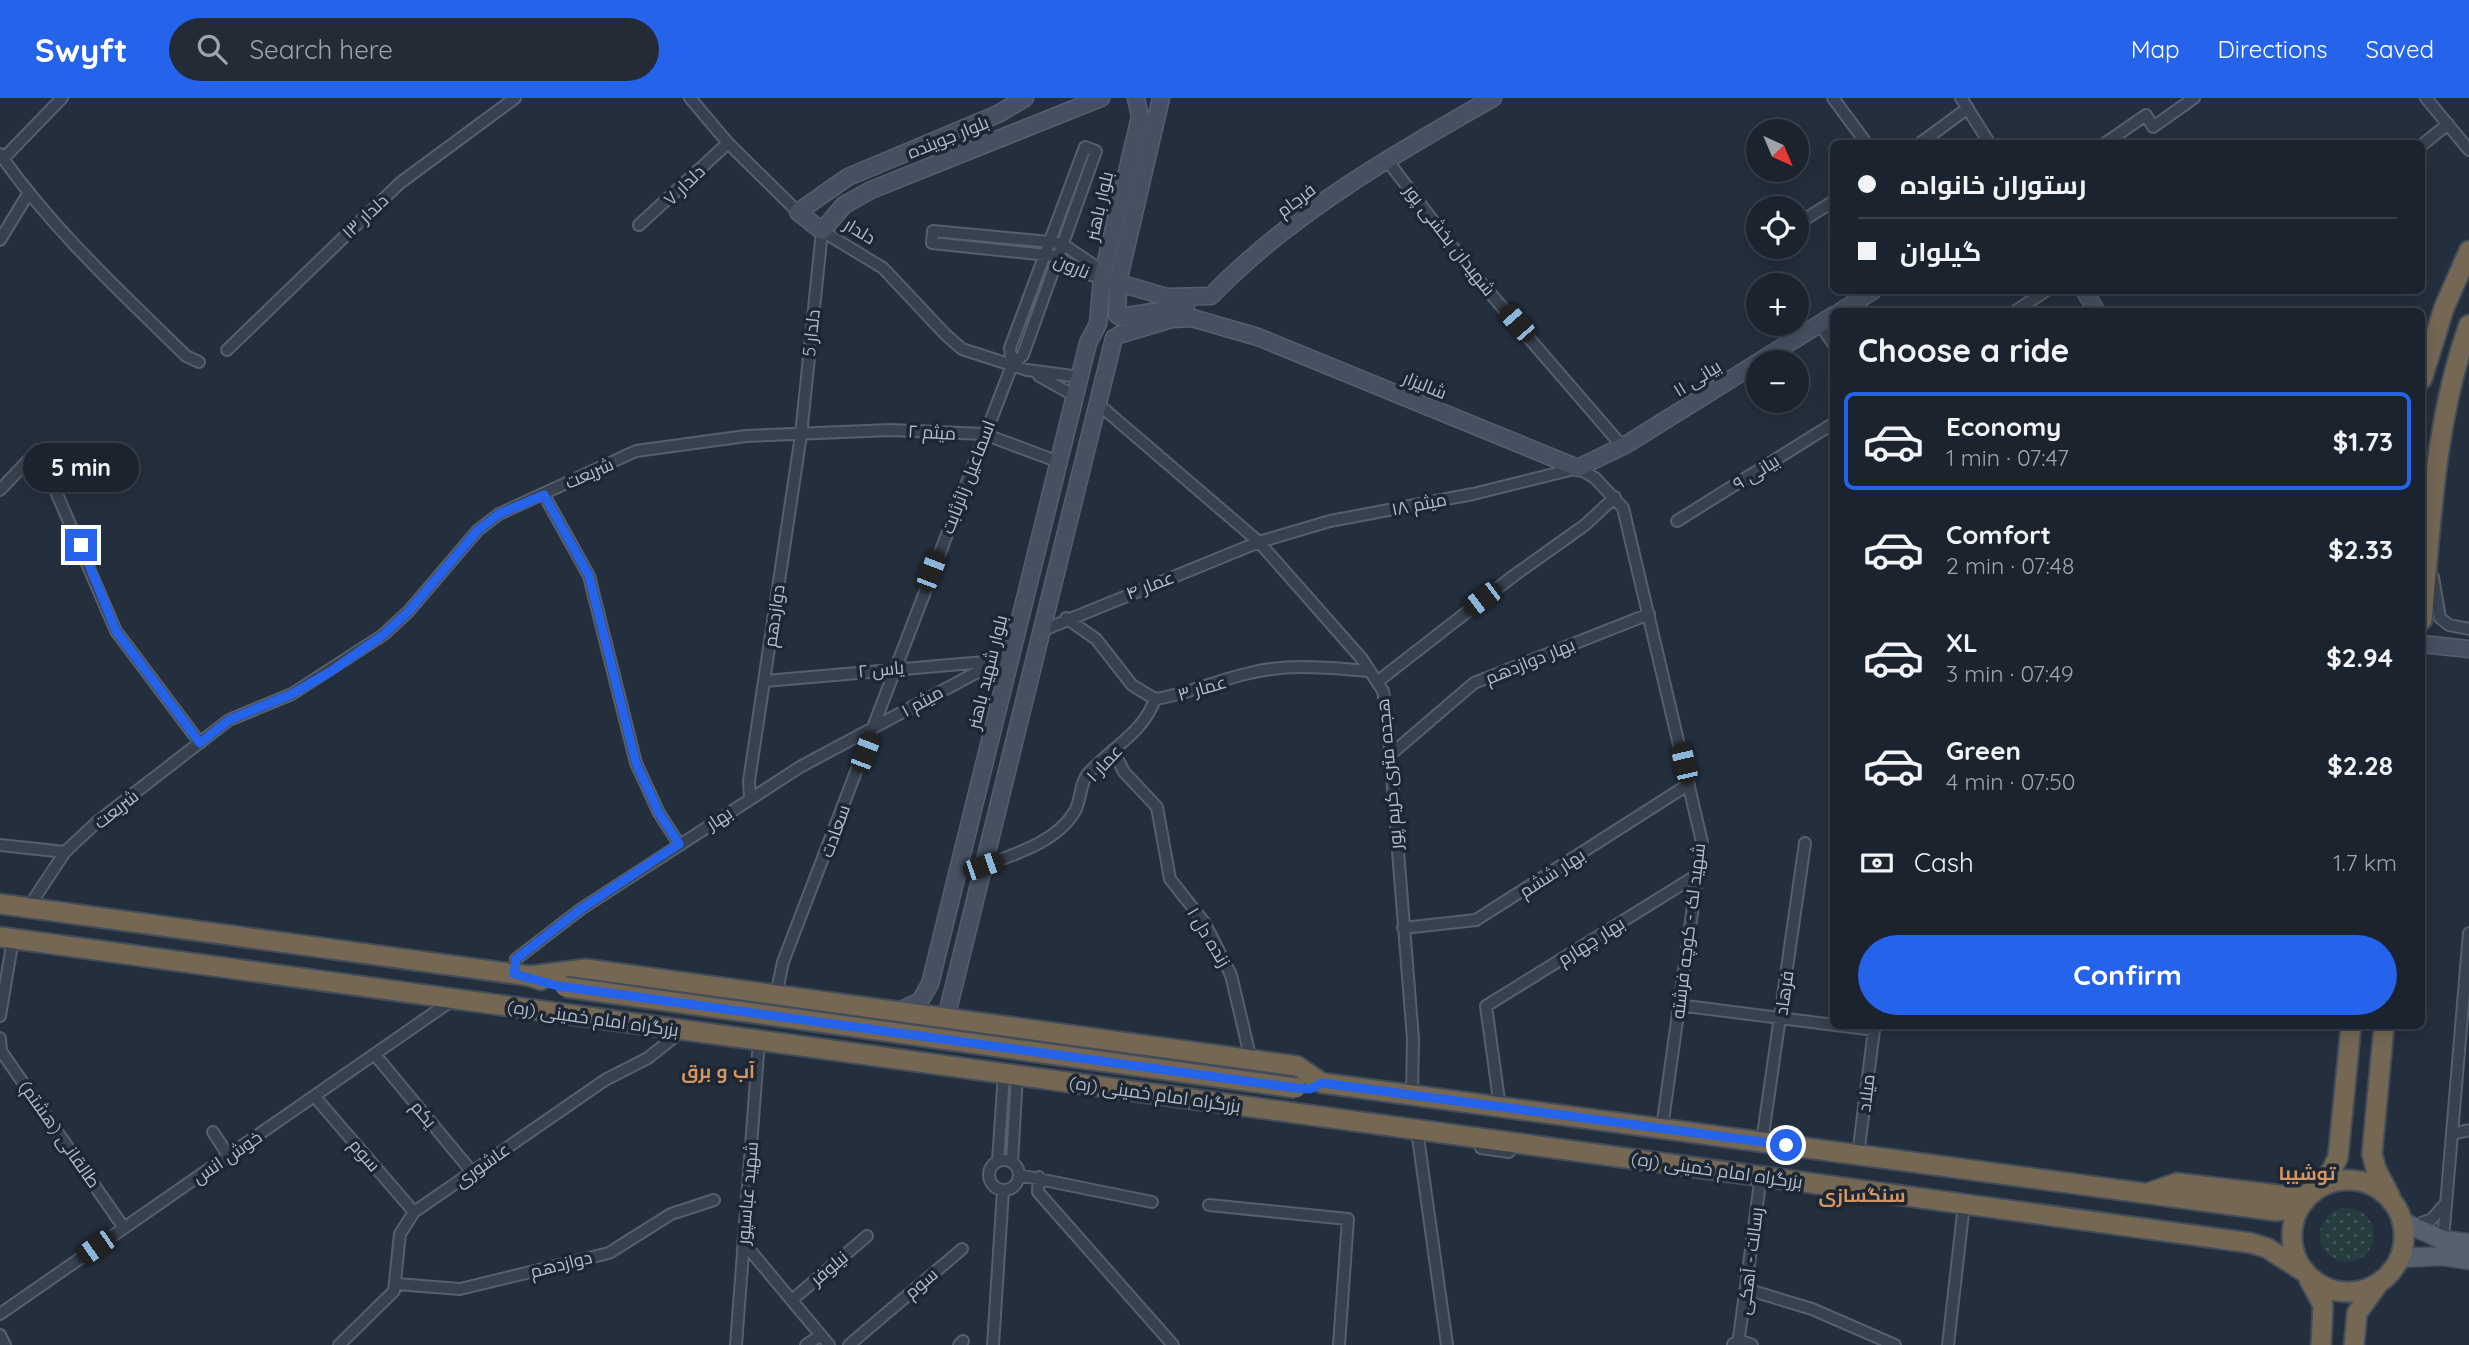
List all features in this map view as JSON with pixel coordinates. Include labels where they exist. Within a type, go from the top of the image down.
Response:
[{"type":"highway","points":[[2425,369],[2444,308],[2469,251]]},
{"type":"highway","points":[[2425,590],[2430,541],[2430,447],[2469,325]]},
{"type":"highway","name":"بزرگراه امام خمینی (ره)","points":[[0,904],[522,975],[565,987],[1296,1088],[1310,1089],[1322,1083]]},
{"type":"highway","name":"بزرگراه امام خمینی (ره)","points":[[6,938],[1011,1074],[1418,1135],[1760,1176],[2251,1243],[2267,1248],[2304,1272]]},
{"type":"highway","name":"بزرگراه امام خمینی (ره)","points":[[522,975],[586,969],[1298,1066],[1322,1083],[2146,1194],[2174,1183],[2296,1197],[2311,1194]]},
{"type":"highway","points":[[793,1045],[789,1017],[800,998]]},
{"type":"highway","points":[[906,1060],[922,1057],[936,1046],[946,1018]]},
{"type":"highway","points":[[946,1018],[960,1068]]},
{"type":"highway","points":[[2321,1345],[2323,1306],[2295,1257],[2291,1236],[2295,1217],[2330,1173],[2338,1157],[2351,1029]]},
{"type":"highway","points":[[2354,1345],[2358,1311],[2401,1258],[2406,1224],[2376,1169],[2372,1154],[2384,1029]]},
{"type":"highway","points":[[2311,1194],[2335,1181],[2356,1180],[2376,1187],[2394,1203]]},
{"type":"highway","points":[[2304,1272],[2322,1286],[2337,1291],[2359,1291],[2378,1284]]},
{"type":"main road","points":[[2406,1224],[2440,1248],[2469,1260]]},
{"type":"main road","points":[[2401,1258],[2469,1243]]},
{"type":"street","points":[[62,98],[2,157],[28,194],[67,239],[186,356],[199,362]]},
{"type":"street","name":"دلدار ۱۳","points":[[228,350],[400,183],[515,98]]},
{"type":"street","name":"دلدار","points":[[690,98],[727,143],[798,212],[883,268],[962,349],[1027,370]]},
{"type":"street","name":"بلوار جوینده","points":[[798,212],[848,177],[998,114],[1025,98]]},
{"type":"street","name":"بلوار جوینده","points":[[822,230],[844,205],[871,190],[943,158],[1101,98]]},
{"type":"street","name":"بلوار باهنر","points":[[1098,324],[1102,278],[1140,117],[1136,98]]},
{"type":"street","name":"بلوار باهنر","points":[[1119,316],[1118,282],[1161,98]]},
{"type":"street","name":"فرجام","points":[[1206,309],[1236,270],[1335,195],[1493,98]]},
{"type":"street","points":[[1833,98],[1864,140]]},
{"type":"street","points":[[2110,140],[2146,115],[2153,127],[2194,98]]},
{"type":"street","points":[[2426,98],[2469,150]]},
{"type":"street","points":[[1923,140],[1965,103],[1988,140]]},
{"type":"street","points":[[2425,143],[2448,124]]},
{"type":"street","name":"دلدار ۷","points":[[639,225],[727,143]]},
{"type":"street","points":[[1085,147],[1096,151],[1061,243],[1050,256],[1049,242],[1085,147]]},
{"type":"street","name":"شهیدان بخشی پور","points":[[1388,160],[1471,271],[1561,372],[1622,446]]},
{"type":"street","points":[[0,240],[28,194]]},
{"type":"street","points":[[1809,216],[1830,203]]},
{"type":"street","name":"دلدار 5","points":[[801,435],[822,230]]},
{"type":"street","name":"نارون","points":[[933,231],[1061,243],[1095,266],[1102,278],[1087,274],[1050,256],[932,243],[933,231]]},
{"type":"street","name":"اسماعیل زائرثابت","points":[[896,668],[984,434],[1012,365],[1023,355],[1050,256]]},
{"type":"street","points":[[1102,278],[1206,309]]},
{"type":"street","points":[[1846,308],[1868,294]]},
{"type":"street","points":[[2020,308],[2041,294]]},
{"type":"street","name":"شالیزار","points":[[1119,316],[1187,307],[1206,309],[1258,337],[1578,468]]},
{"type":"street","name":"شالیزار","points":[[1117,336],[1206,309]]},
{"type":"street","points":[[946,1018],[1097,404],[1123,323],[1119,316],[1105,314],[1098,324],[1103,335],[1117,336]]},
{"type":"street","name":"بیانی ۱۱","points":[[1578,468],[1622,446],[1827,319]]},
{"type":"street","name":"بلوار شهید باهنر","points":[[895,1011],[915,1005],[928,989],[977,793],[1004,661],[1059,462],[1088,343],[1098,324]]},
{"type":"street","points":[[1027,370],[1080,377]]},
{"type":"street","points":[[1027,370],[1075,397]]},
{"type":"street","name":"هجده متری کریم پور","points":[[1097,404],[1259,542],[1370,671],[1383,691],[1413,1039],[1412,1095]]},
{"type":"street","name":"بیانی ۹","points":[[1677,521],[1830,425]]},
{"type":"street","name":"میثم ۲","points":[[801,435],[891,430],[984,434],[1059,462]]},
{"type":"street","name":"شریعت","points":[[29,908],[65,852],[97,822],[229,720],[292,694],[383,635],[408,612],[478,530],[499,514],[636,451],[746,436],[801,435]]},
{"type":"street","name":"دوازدهم","points":[[750,798],[749,781],[801,435]]},
{"type":"street","points":[[3,481],[38,450],[116,631],[200,743]]},
{"type":"street","name":"شهید لک - کوچه فرشته","points":[[1578,468],[1615,497],[1622,508],[1702,842],[1662,1128]]},
{"type":"street","name":"میثم ۱۸","points":[[1259,542],[1330,522],[1473,494],[1578,468]]},
{"type":"street","points":[[544,495],[589,576],[636,763],[659,813],[679,844]]},
{"type":"street","points":[[1377,682],[1512,577],[1586,525],[1615,497]]},
{"type":"street","points":[[2430,541],[2437,612],[2449,625],[2469,629]]},
{"type":"street","name":"عمار ۴","points":[[1041,631],[1066,618],[1259,542]]},
{"type":"street","name":"بهار دوازدهم","points":[[1390,755],[1474,683],[1649,614]]},
{"type":"street","name":"عمار ۳","points":[[1066,618],[1096,639],[1132,685],[1155,699],[1188,694],[1251,673],[1307,667],[1370,671]]},
{"type":"street","points":[[2425,644],[2469,649]]},
{"type":"street","name":"یاس ۲","points":[[765,681],[1004,661]]},
{"type":"street","name":"میثم ۱","points":[[874,728],[1004,661]]},
{"type":"street","name":"سعادت","points":[[776,995],[783,962],[896,668]]},
{"type":"street","name":"عمار ۱","points":[[983,866],[1021,852],[1067,824],[1080,803],[1084,777],[1148,719],[1155,699]]},
{"type":"street","name":"بهار","points":[[522,975],[516,959],[581,909],[800,766],[874,728]]},
{"type":"street","name":"زنده دل ۱","points":[[1113,750],[1124,772],[1157,807],[1170,880],[1204,922],[1231,975],[1251,1060]]},
{"type":"street","name":"بهار ششم","points":[[1403,928],[1476,920],[1689,784]]},
{"type":"street","points":[[977,793],[1000,798]]},
{"type":"street","name":"فرهاد","points":[[1762,1142],[1805,844]]},
{"type":"street","points":[[0,845],[65,852]]},
{"type":"street","points":[[961,859],[983,866]]},
{"type":"street","name":"بهار چهارم","points":[[1500,1107],[1486,1006],[1697,875]]},
{"type":"street","points":[[2469,933],[2466,1012],[2440,1248],[2469,1269]]},
{"type":"street","points":[[0,1016],[6,938]]},
{"type":"street","name":"خوش انس","points":[[0,1314],[228,1155],[376,1056],[454,999]]},
{"type":"street","points":[[1678,1005],[1780,1019]]},
{"type":"street","name":"میلاد","points":[[1780,1019],[1830,1025]]},
{"type":"street","name":"میلاد","points":[[1858,1155],[1874,1030],[1865,1029]]},
{"type":"street","name":"عاشوری","points":[[397,1284],[400,1234],[415,1212],[606,1080],[648,1058],[683,1030]]},
{"type":"street","name":"طالقانی (هشتم)","points":[[0,1038],[1,1052],[124,1228]]},
{"type":"street","name":"شهید عباسپور","points":[[736,1345],[759,1040]]},
{"type":"street","name":"یکم","points":[[376,1056],[472,1172]]},
{"type":"street","points":[[1003,1191],[994,1187],[989,1178],[990,1168],[998,1161],[1011,1074]]},
{"type":"street","points":[[1003,1191],[1016,1184],[1019,1175],[1012,1162],[1011,1074]]},
{"type":"street","name":"سوم","points":[[315,1097],[415,1212]]},
{"type":"street","points":[[2452,1134],[2469,1130]]},
{"type":"street","points":[[213,1132],[228,1155]]},
{"type":"street","points":[[1447,1345],[1418,1135],[1509,1152]]},
{"type":"street","points":[[998,1161],[1012,1162]]},
{"type":"street","points":[[1019,1175],[1153,1202]]},
{"type":"street","name":"رسالت - آهکی","points":[[1736,1343],[1746,1289],[1760,1176]]},
{"type":"street","points":[[1039,1177],[1038,1192],[1173,1345]]},
{"type":"street","points":[[993,1345],[1003,1191]]},
{"type":"street","name":"دوازدهم","points":[[397,1284],[460,1289],[609,1253],[671,1214],[714,1200]]},
{"type":"street","points":[[2406,1224],[2432,1219],[2447,1202]]},
{"type":"street","points":[[1948,1345],[1964,1204]]},
{"type":"street","points":[[1209,1205],[1348,1219],[1339,1345]]},
{"type":"street","name":"نیلوفر","points":[[792,1300],[867,1236]]},
{"type":"street","points":[[743,1242],[829,1345]]},
{"type":"street","name":"سوم","points":[[849,1345],[962,1249]]},
{"type":"street","points":[[339,1345],[394,1291],[397,1284]]},
{"type":"street","points":[[1746,1289],[1812,1309],[1895,1345]]},
{"type":"street","points":[[0,1335],[5,1345]]},
{"type":"street","points":[[806,1345],[821,1335]]},
{"type":"street","points":[[1736,1343],[1752,1345]]},
{"type":"green space","points":[[2347,1208],[2366,1216],[2374,1235],[2366,1254],[2347,1262],[2328,1254],[2320,1235],[2328,1216]]},
{"type":"district","name":"آب و برق","points":[[718,1071]]},
{"type":"district","name":"توشیبا","points":[[2307,1173]]},
{"type":"district","name":"سنگسازی","points":[[1862,1195]]},
{"type":"route","points":[[81,545],[116,631],[200,743],[229,720],[292,694],[330,672],[383,635],[408,612],[478,530],[499,514],[544,495],[589,576],[636,763],[659,813],[679,844],[581,909],[516,959],[514,974],[530,976],[558,986],[1296,1088],[1310,1089],[1322,1083],[1786,1145]]}]
